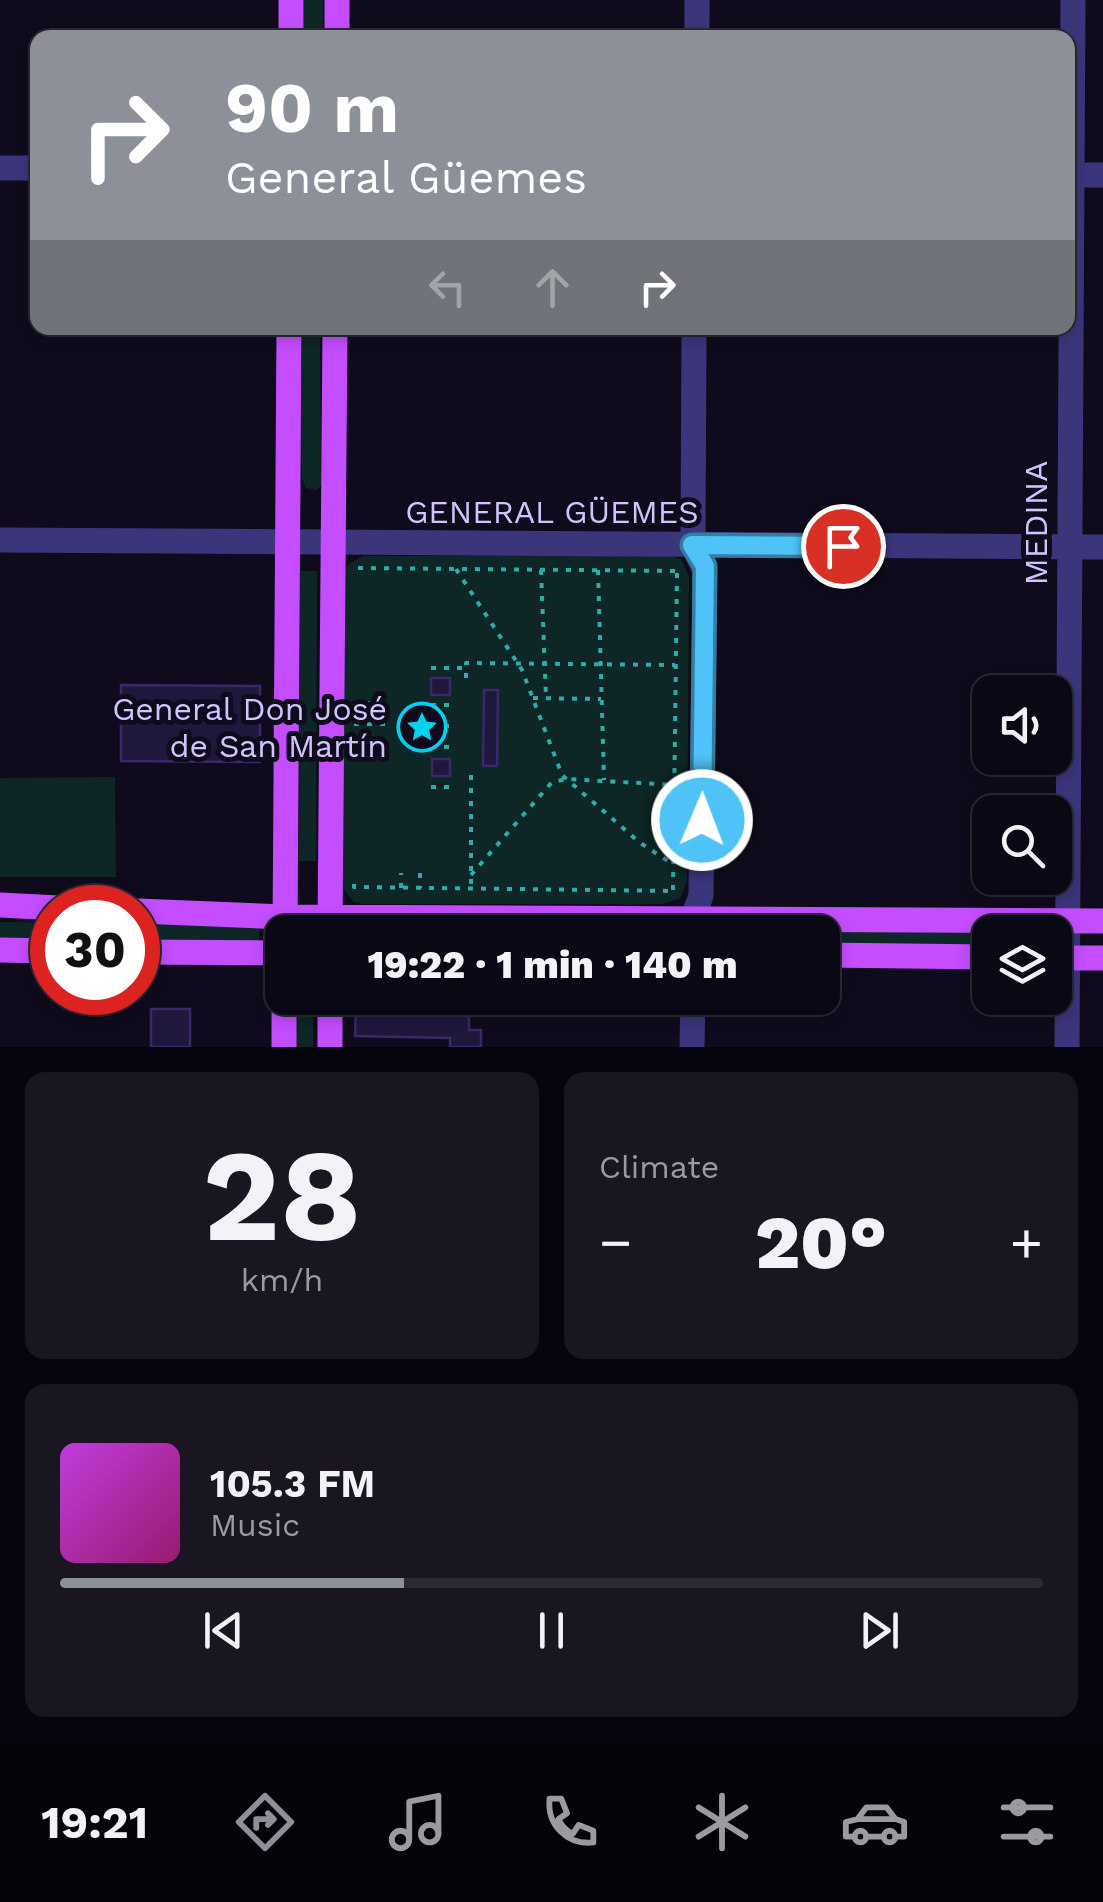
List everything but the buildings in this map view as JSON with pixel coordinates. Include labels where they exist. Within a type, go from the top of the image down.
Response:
[{"type":"main road","points":[[291,0],[291,30]]},
{"type":"main road","points":[[336,30],[337,0]]},
{"type":"main road","points":[[285,915],[289,335]]},
{"type":"main road","points":[[330,915],[344,544],[334,335]]},
{"type":"main road","points":[[0,905],[30,907]]},
{"type":"main road","points":[[160,913],[265,923]]},
{"type":"main road","points":[[1072,920],[1103,920]]},
{"type":"main road","points":[[840,921],[972,921]]},
{"type":"main road","points":[[0,950],[30,951]]},
{"type":"main road","points":[[160,952],[265,954]]},
{"type":"main road","points":[[840,955],[972,957]]},
{"type":"main road","points":[[1072,958],[1103,958]]},
{"type":"main road","points":[[284,1015],[284,1047]]},
{"type":"main road","points":[[330,1015],[330,1047]]},
{"type":"street","points":[[697,0],[697,30]]},
{"type":"street","name":"MEDINA","points":[[1072,30],[1073,0]]},
{"type":"street","points":[[0,168],[30,168]]},
{"type":"street","points":[[1075,175],[1103,176]]},
{"type":"street","points":[[690,915],[701,891],[705,571],[682,554],[694,335]]},
{"type":"street","name":"MEDINA","points":[[1068,915],[1069,335]]},
{"type":"street","name":"GENERAL GÜEMES","points":[[0,540],[344,544],[682,554],[1103,547]]},
{"type":"street","points":[[692,1047],[693,1015]]},
{"type":"street","name":"MEDINA","points":[[1065,1015],[1067,1047]]},
{"type":"path","points":[[344,544],[355,568],[598,570],[682,554],[705,571]]},
{"type":"path","points":[[682,554],[676,666],[673,891],[684,915]]},
{"type":"path","points":[[402,569],[402,576]]},
{"type":"path","points":[[422,569],[422,576]]},
{"type":"path","points":[[456,569],[518,663],[562,775],[639,842],[674,864]]},
{"type":"path","points":[[541,570],[546,698]]},
{"type":"path","points":[[598,570],[604,781]]},
{"type":"path","points":[[466,678],[466,663],[676,666]]},
{"type":"path","points":[[431,668],[466,668]]},
{"type":"path","points":[[533,698],[602,699]]},
{"type":"path","points":[[390,704],[354,703],[354,745],[390,745]]},
{"type":"path","points":[[431,705],[452,705]]},
{"type":"path","points":[[354,724],[390,724]]},
{"type":"path","points":[[431,726],[452,726]]},
{"type":"path","points":[[431,746],[452,747]]},
{"type":"path","points":[[471,776],[471,889]]},
{"type":"path","points":[[472,874],[552,782],[567,778],[674,784]]},
{"type":"path","points":[[431,787],[452,787]]},
{"type":"path","points":[[354,869],[354,886],[701,891]]},
{"type":"path","points":[[401,873],[401,888]]},
{"type":"path","points":[[420,873],[420,888]]},
{"type":"green space","points":[[304,0],[323,0],[323,30],[304,30]]},
{"type":"green space","points":[[302,335],[320,335],[321,485],[317,490],[306,488],[302,479]]},
{"type":"green space","points":[[364,556],[681,559],[689,576],[687,881],[680,898],[663,904],[354,902],[342,887],[345,569]]},
{"type":"green space","points":[[300,571],[317,571],[316,861],[299,861]]},
{"type":"green space","points":[[115,777],[116,877],[0,877],[0,778]]},
{"type":"green space","points":[[0,922],[30,922],[30,942],[0,942]]},
{"type":"green space","points":[[160,922],[259,922],[259,941],[160,941]]},
{"type":"green space","points":[[840,929],[972,932],[972,945],[840,946]]},
{"type":"green space","points":[[296,1015],[313,1015],[313,1047],[296,1047]]},
{"type":"place","name":"General Don José de San Martín","points":[[422,727]]},
{"type":"route","points":[[702,820],[705,566],[692,545],[843,546]]}]
